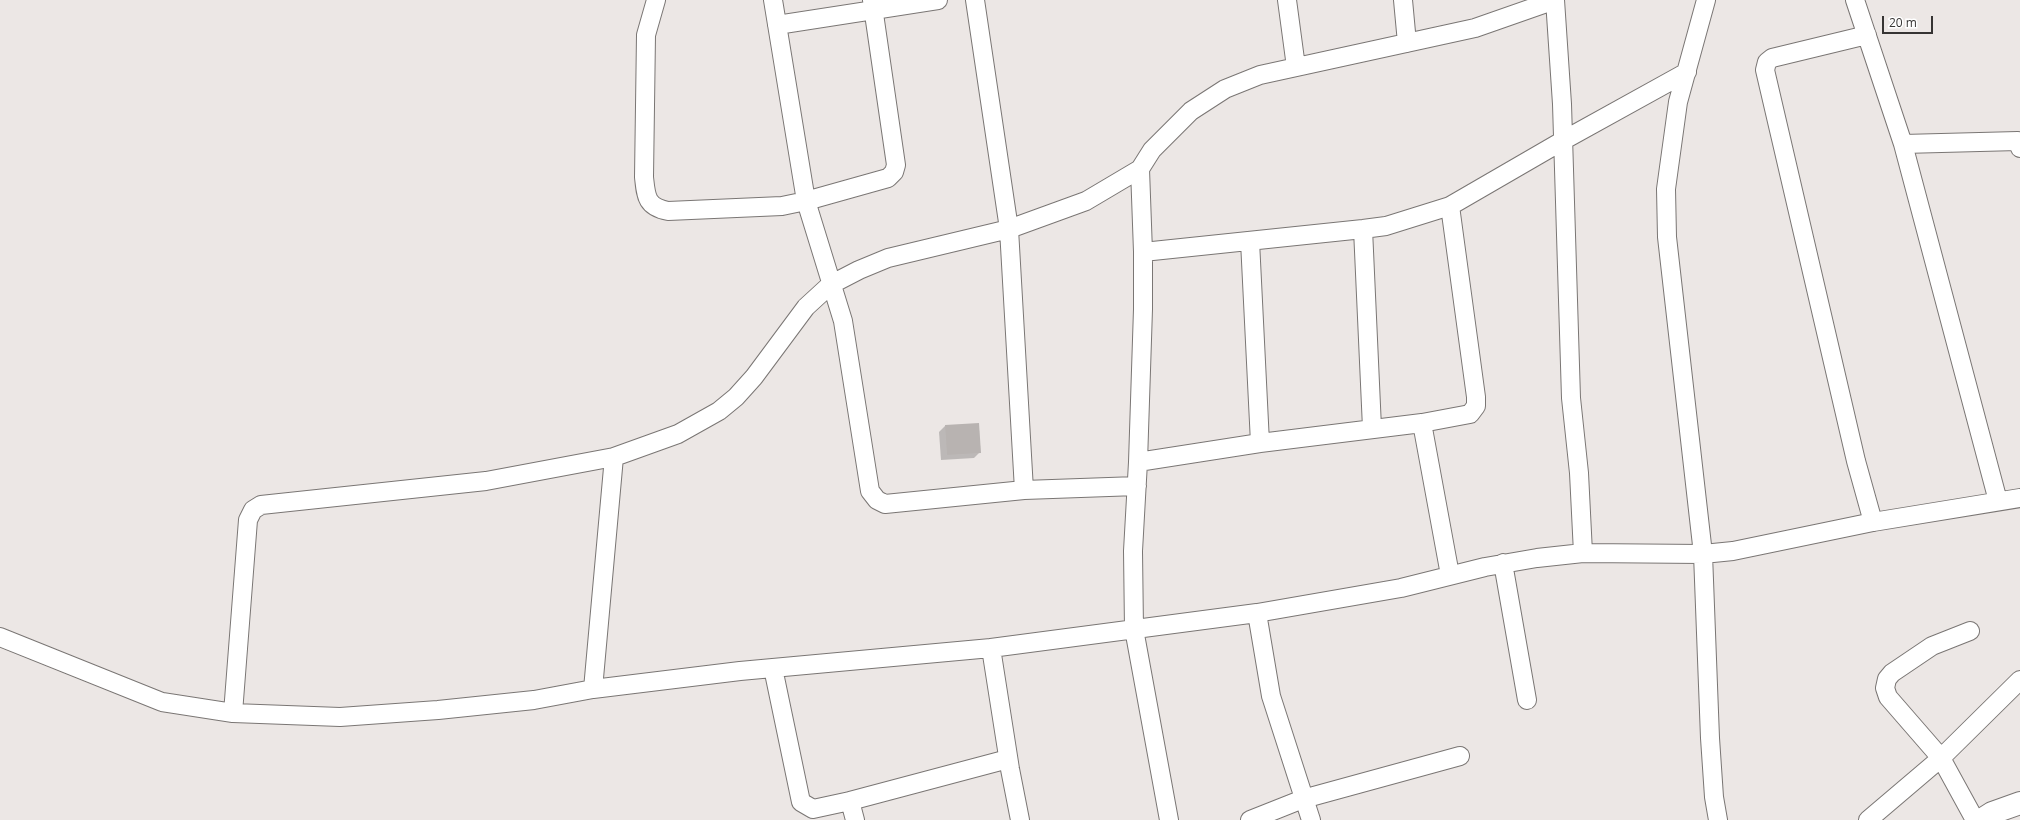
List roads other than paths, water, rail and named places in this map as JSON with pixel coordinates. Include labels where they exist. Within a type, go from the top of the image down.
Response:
[{"type":"main road","points":[[1983,818],[2020,786]]},
{"type":"main road","points":[[1983,818],[2020,803]]},
{"type":"street","points":[[656,0],[646,35],[645,46],[644,177],[646,196],[652,206],[668,211],[782,206],[806,201],[888,178],[894,172],[896,165],[873,5]]},
{"type":"street","points":[[773,0],[806,201],[830,285],[843,321],[870,491],[877,500],[884,504],[893,504],[1024,490],[1137,486]]},
{"type":"street","points":[[776,25],[873,5],[938,0]]},
{"type":"street","points":[[975,0],[1010,229],[1024,490]]},
{"type":"street","points":[[1287,0],[1296,67]]},
{"type":"street","points":[[1403,0],[1407,43]]},
{"type":"street","points":[[233,713],[248,520],[253,510],[261,505],[486,481],[614,456],[678,434],[719,411],[736,397],[754,377],[801,312],[830,285],[859,270],[888,258],[1010,229],[1086,201],[1140,169],[1152,150],[1165,135],[1192,111],[1225,89],[1260,75],[1475,28],[1555,0],[1564,140],[1571,398],[1579,473],[1583,553]]},
{"type":"street","points":[[1706,0],[1678,102],[1666,189],[1667,237],[1703,554],[1710,738],[1714,797],[1718,820]]},
{"type":"street","points":[[1855,0],[1903,144],[1998,502]]},
{"type":"street","points":[[1867,34],[1772,58],[1767,62],[1765,70],[1856,461],[1873,522]]},
{"type":"street","points":[[1143,252],[1386,226],[1450,206],[1564,140],[1687,72]]},
{"type":"street","points":[[1903,144],[2019,144]]},
{"type":"street","points":[[1140,169],[1143,252],[1138,462],[1133,550],[1134,629],[1169,820]]},
{"type":"street","points":[[1138,462],[1260,443],[1422,423],[1470,414],[1476,406],[1476,397],[1450,206]]},
{"type":"street","points":[[1363,229],[1372,428]]},
{"type":"street","points":[[1250,241],[1260,443]]},
{"type":"street","points":[[1422,423],[1450,575]]},
{"type":"street","points":[[593,689],[614,456]]},
{"type":"street","points":[[0,636],[162,702],[233,713],[340,717],[438,710],[534,700],[593,689],[773,668],[992,648],[1258,613],[1401,588],[1503,563],[1583,553],[1703,554],[1733,551],[1873,522],[2020,498]]},
{"type":"street","points":[[1503,563],[1527,700]]},
{"type":"street","points":[[1258,613],[1271,696],[1311,820]]},
{"type":"street","points":[[1970,630],[1932,646],[1892,673],[1887,680],[1885,688],[1888,697],[1941,758],[1983,818]]},
{"type":"street","points":[[992,648],[1008,759],[1020,820]]},
{"type":"street","points":[[773,668],[801,802],[813,809],[850,801],[1008,759]]},
{"type":"street","points":[[1868,820],[1941,758],[2020,680]]},
{"type":"street","points":[[1250,820],[1304,799],[1460,756]]},
{"type":"street","points":[[850,801],[855,820]]}]
